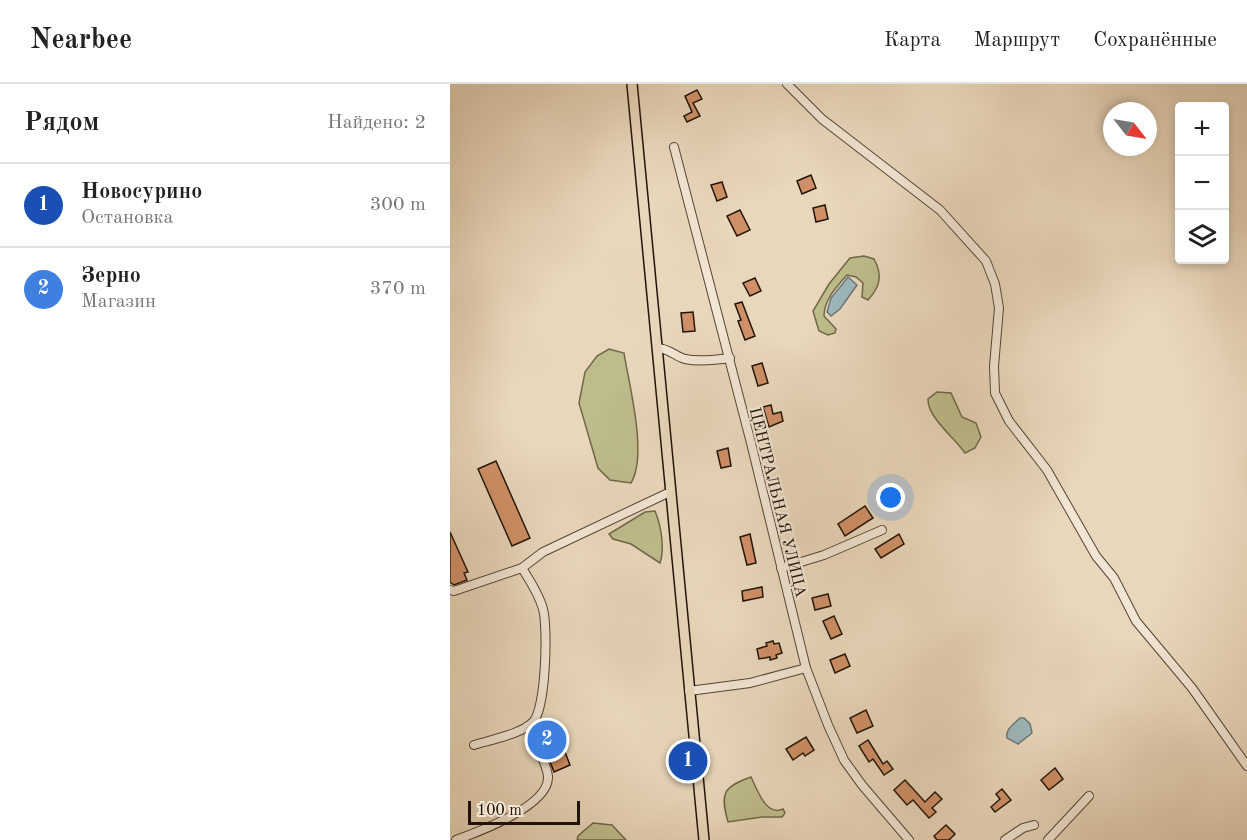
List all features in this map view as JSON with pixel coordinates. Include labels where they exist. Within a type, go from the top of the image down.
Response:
[{"type":"main road","points":[[632,84],[704,840]]},
{"type":"street","points":[[787,84],[822,119],[940,210],[986,261],[995,284],[999,308],[994,366],[995,393],[1009,421],[1047,470],[1096,556],[1114,578],[1136,621],[1192,688],[1247,766]]},
{"type":"street","name":"ЦЕНТРАЛЬНАЯ УЛИЦА","points":[[674,147],[730,358],[806,668],[844,760],[909,840]]},
{"type":"street","points":[[657,348],[663,348],[685,358],[706,360],[730,358]]},
{"type":"street","points":[[450,590],[454,591],[522,568],[543,552],[670,492]]},
{"type":"street","points":[[781,568],[824,555],[882,531]]},
{"type":"street","points":[[474,745],[508,735],[528,726],[537,717],[546,635],[540,600],[522,568]]},
{"type":"street","points":[[689,691],[750,683],[806,668]]},
{"type":"street","points":[[456,840],[489,828],[515,815],[537,798],[544,789],[548,776],[528,726]]},
{"type":"street","points":[[1048,840],[1089,796]]},
{"type":"street","points":[[1005,840],[1023,828],[1034,825]]},
{"type":"shaded area","points":[[864,256],[874,259],[877,265],[878,286],[868,300],[862,297],[863,283],[856,277],[847,275],[831,294],[826,305],[824,316],[836,329],[835,333],[828,335],[819,331],[813,311],[829,284],[850,258]]},
{"type":"shaded area","points":[[609,349],[624,353],[633,401],[638,455],[636,471],[631,483],[610,480],[598,468],[579,403],[585,372],[597,356]]},
{"type":"shaded area","points":[[937,392],[951,393],[962,417],[976,423],[981,437],[975,448],[965,453],[932,413],[928,399]]},
{"type":"shaded area","points":[[655,511],[662,537],[660,563],[631,544],[613,539],[609,534],[645,512]]},
{"type":"shaded area","points":[[751,777],[767,806],[777,810],[783,809],[785,813],[782,817],[762,817],[728,822],[724,804],[726,792],[734,784]]},
{"type":"shaded area","points":[[593,823],[612,825],[626,840],[577,840],[578,836]]},
{"type":"water","points":[[848,277],[857,285],[840,309],[831,316],[827,312],[831,298]]},
{"type":"water","points":[[1020,718],[1024,718],[1030,724],[1032,733],[1018,744],[1007,738],[1007,732]]},
{"type":"building","points":[[697,90],[702,99],[693,103],[700,116],[687,122],[684,116],[692,112],[685,96]]},
{"type":"building","points":[[811,175],[816,188],[802,194],[797,181]]},
{"type":"building","points":[[722,182],[727,197],[717,201],[711,185]]},
{"type":"building","points":[[825,205],[828,219],[816,222],[813,208]]},
{"type":"building","points":[[740,210],[750,230],[737,236],[727,216]]},
{"type":"building","points":[[755,278],[761,291],[750,296],[743,283]]},
{"type":"building","points":[[742,302],[755,336],[745,340],[735,304]]},
{"type":"building","points":[[693,312],[695,331],[683,332],[681,313]]},
{"type":"building","points":[[762,363],[768,383],[758,386],[752,366]]},
{"type":"building","points":[[771,405],[773,414],[781,412],[783,421],[769,427],[763,407]]},
{"type":"building","points":[[728,448],[731,466],[721,468],[717,451]]},
{"type":"building","points":[[496,461],[530,538],[512,546],[478,469]]},
{"type":"building","points":[[865,506],[873,518],[845,536],[838,524]]},
{"type":"building","points":[[450,532],[468,572],[464,573],[467,580],[454,585],[450,582]]},
{"type":"building","points":[[750,534],[756,563],[747,565],[740,537]]},
{"type":"building","points":[[899,534],[904,544],[881,558],[875,549]]},
{"type":"building","points":[[762,587],[763,597],[743,601],[742,591]]},
{"type":"building","points":[[828,594],[831,606],[815,610],[812,598]]},
{"type":"building","points":[[834,616],[842,634],[831,639],[823,621]]},
{"type":"building","points":[[773,641],[774,644],[779,643],[782,653],[770,660],[770,657],[759,659],[757,649]]},
{"type":"building","points":[[845,654],[850,666],[835,673],[830,660]]},
{"type":"building","points":[[866,710],[873,726],[857,733],[850,718]]},
{"type":"building","points":[[554,724],[570,765],[554,772],[538,730]]},
{"type":"building","points":[[806,737],[814,750],[805,756],[803,753],[793,760],[786,749]]},
{"type":"building","points":[[868,740],[883,764],[887,761],[893,769],[884,775],[873,759],[869,762],[859,746]]},
{"type":"building","points":[[1055,768],[1063,779],[1049,790],[1041,780]]},
{"type":"building","points":[[905,780],[925,802],[935,792],[942,799],[932,808],[936,812],[929,818],[913,800],[907,805],[894,790]]},
{"type":"building","points":[[1002,789],[1011,800],[995,812],[991,807],[1000,799],[996,794]]},
{"type":"building","points":[[946,825],[955,834],[949,840],[937,840],[934,836]]},
{"type":"place","name":"Зерно","points":[[547,740]]},
{"type":"place","name":"Новосурино","points":[[688,761]]}]
